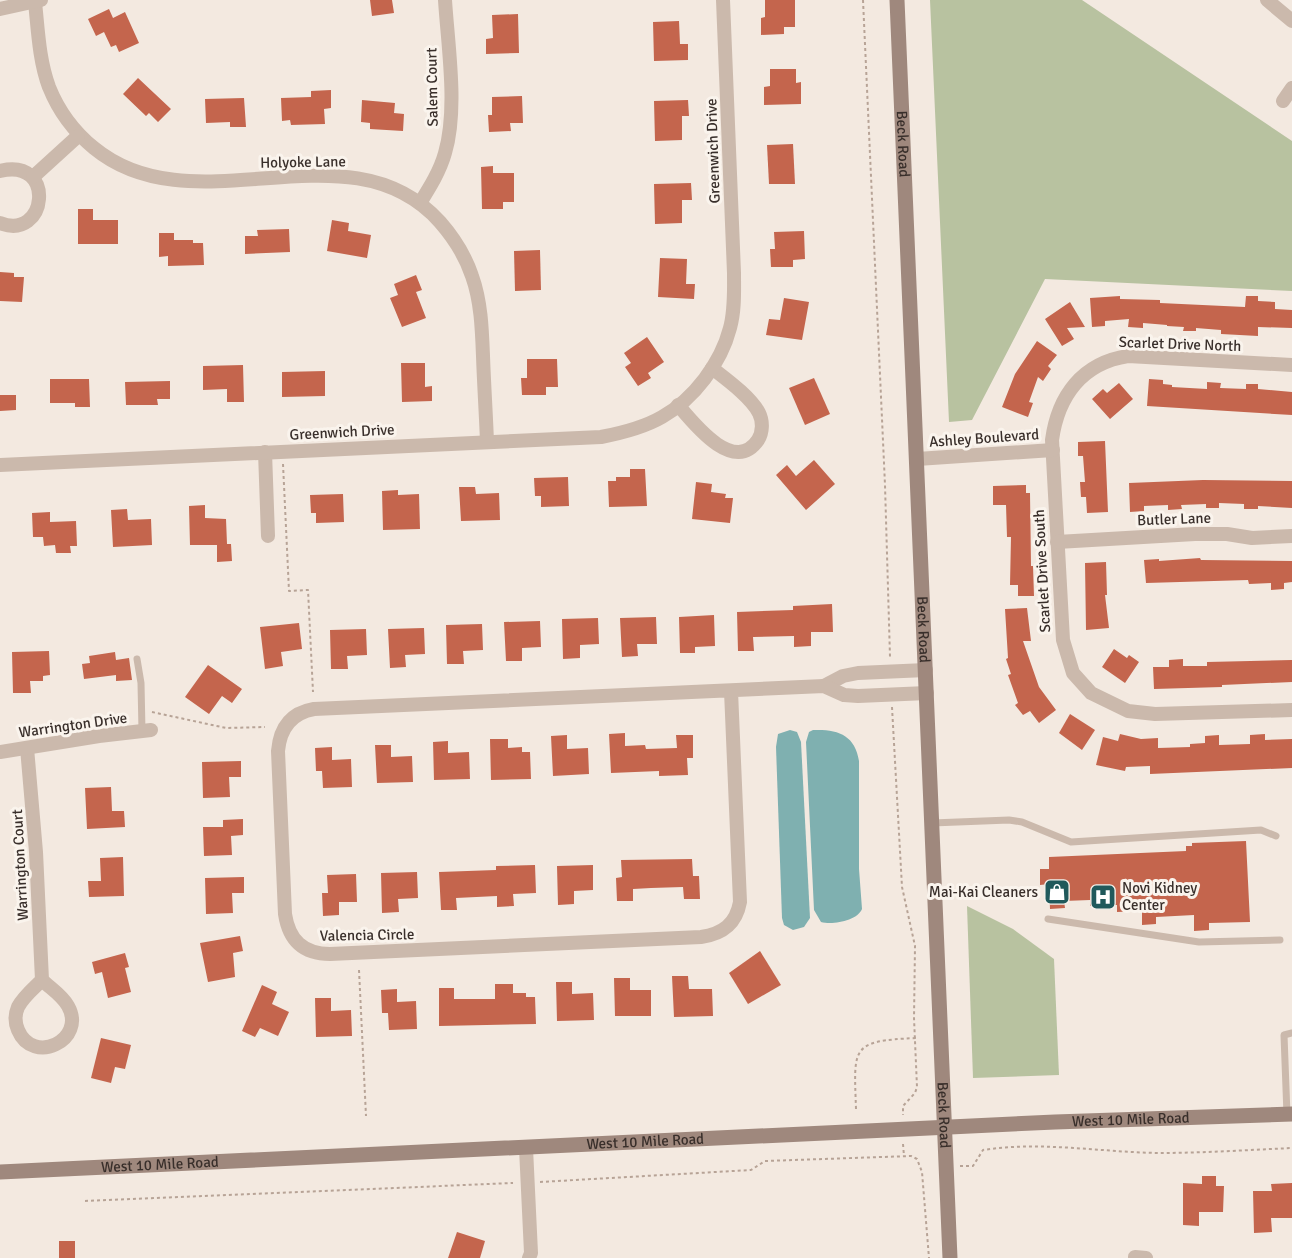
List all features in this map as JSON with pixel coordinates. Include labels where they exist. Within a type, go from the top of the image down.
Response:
[{"type":"main road","name":"Beck Road","points":[[897,0],[950,1258]]},
{"type":"main road","name":"West 10 Mile Road","points":[[0,1172],[1055,1122],[1289,1114]]},
{"type":"street","name":"Salem Court","points":[[420,203],[437,175],[449,134],[450,94],[445,0]]},
{"type":"street","name":"Greenwich Drive","points":[[0,465],[601,437],[621,433],[663,417],[678,405],[712,368],[730,328],[734,292],[723,0]]},
{"type":"street","points":[[1267,0],[1292,21]]},
{"type":"street","name":"Holyoke Lane","points":[[38,1],[44,69],[49,86],[68,123],[78,136],[121,166],[163,179],[214,181],[339,176],[376,182],[420,203],[435,216],[457,242],[477,291],[482,333],[487,442]]},
{"type":"street","points":[[0,9],[38,1]]},
{"type":"street","points":[[1283,101],[1292,88]]},
{"type":"street","points":[[33,177],[78,136]]},
{"type":"street","points":[[0,171],[11,169],[23,171],[33,177],[39,188],[40,199],[37,211],[30,220],[19,225],[0,223]]},
{"type":"street","name":"Scarlet Drive North","points":[[1053,450],[1055,419],[1066,396],[1083,376],[1109,359],[1128,356],[1292,365]]},
{"type":"street","points":[[678,405],[718,446],[737,452],[753,446],[761,432],[760,414],[712,368]]},
{"type":"street","name":"Ashley Boulevard","points":[[917,459],[1053,450]]},
{"type":"street","name":"Scarlet Drive South","points":[[1053,450],[1063,640],[1073,673],[1091,693],[1128,711],[1155,714],[1292,710]]},
{"type":"street","points":[[265,452],[268,536]]},
{"type":"street","name":"Butler Lane","points":[[1057,542],[1195,534],[1227,534],[1252,538],[1292,536]]},
{"type":"street","name":"Valencia Circle","points":[[731,691],[740,902],[733,923],[719,933],[701,937],[330,954],[306,950],[294,940],[290,933],[285,914],[278,751],[283,729],[298,713],[314,709],[824,686],[843,676],[926,670]]},
{"type":"street","name":"Valencia Circle","points":[[824,686],[844,694],[927,693]]},
{"type":"street","name":"Warrington Drive","points":[[0,752],[147,731]]},
{"type":"street","name":"Warrington Court","points":[[27,748],[36,852],[42,980]]},
{"type":"street","points":[[42,980],[62,998],[72,1016],[71,1027],[66,1036],[56,1045],[43,1048],[23,1039],[17,1028],[15,1017],[24,997],[42,980]]},
{"type":"street","points":[[526,1148],[529,1258]]},
{"type":"lane","points":[[137,659],[147,731]]},
{"type":"lane","points":[[932,823],[1009,820],[1022,822],[1071,842],[1261,830],[1276,836]]},
{"type":"lane","points":[[1048,919],[1199,942],[1280,940]]},
{"type":"lane","points":[[1289,1114],[1284,1035],[1292,1033]]},
{"type":"path","points":[[863,0],[885,473],[891,672]]},
{"type":"path","points":[[282,451],[289,591],[308,590],[313,692]]},
{"type":"path","points":[[892,694],[902,887],[915,946],[917,1088],[903,1106]]},
{"type":"path","points":[[152,712],[226,728],[265,727]]},
{"type":"path","points":[[359,970],[366,1116]]},
{"type":"path","points":[[856,1109],[855,1069],[858,1054],[871,1042],[916,1038]]},
{"type":"path","points":[[973,1166],[983,1150],[1007,1146],[1062,1146],[1158,1153],[1292,1148]]},
{"type":"path","points":[[85,1201],[751,1170],[765,1161],[911,1156],[917,1159],[922,1172],[929,1258]]},
{"type":"green space","points":[[930,0],[1082,0],[1292,141],[1292,291],[1045,279],[972,420],[949,422]]},
{"type":"green space","points":[[967,906],[1013,929],[1054,959],[1059,1075],[973,1078]]},
{"type":"water","points":[[790,730],[797,732],[801,742],[810,918],[804,927],[793,930],[784,925],[782,918],[776,747],[778,734]]},
{"type":"water","points":[[813,730],[844,735],[854,745],[859,761],[859,869],[862,909],[855,917],[832,923],[821,922],[814,910],[806,742],[809,732]]},
{"type":"building","points":[[370,0],[392,0],[394,13],[372,16]]},
{"type":"building","points":[[765,0],[795,0],[795,27],[784,27],[784,34],[761,35],[761,18],[765,17]]},
{"type":"building","points":[[109,9],[113,18],[125,12],[139,43],[119,52],[116,45],[111,47],[104,32],[96,36],[88,19]]},
{"type":"building","points":[[518,14],[519,53],[486,54],[486,39],[493,38],[492,15]]},
{"type":"building","points":[[679,21],[680,44],[688,44],[688,60],[654,61],[653,22]]},
{"type":"building","points":[[770,69],[796,69],[796,83],[801,82],[801,104],[764,105],[764,87],[770,86]]},
{"type":"building","points":[[138,78],[171,109],[158,122],[149,113],[146,116],[123,94]]},
{"type":"building","points":[[331,90],[331,108],[324,109],[325,124],[291,125],[290,120],[282,121],[281,98],[311,97],[311,91]]},
{"type":"building","points":[[522,96],[523,123],[510,123],[511,131],[489,132],[488,115],[492,115],[492,97]]},
{"type":"building","points":[[244,98],[246,127],[230,127],[230,122],[206,123],[205,99]]},
{"type":"building","points":[[362,100],[395,103],[394,113],[404,114],[403,131],[370,129],[370,123],[361,122]]},
{"type":"building","points":[[688,100],[689,116],[682,116],[682,140],[655,141],[654,101]]},
{"type":"building","points":[[793,144],[795,184],[769,184],[767,145]]},
{"type":"building","points":[[493,166],[493,173],[514,173],[514,202],[503,202],[503,209],[482,209],[481,167]]},
{"type":"building","points":[[691,183],[692,200],[682,200],[682,223],[655,224],[654,184]]},
{"type":"building","points":[[78,209],[93,209],[93,220],[118,220],[118,244],[78,244]]},
{"type":"building","points":[[332,220],[349,223],[348,231],[371,235],[367,258],[327,251]]},
{"type":"building","points":[[289,229],[290,252],[245,254],[245,236],[258,236],[257,230]]},
{"type":"building","points":[[804,231],[805,259],[793,260],[793,267],[771,267],[770,249],[775,249],[774,232]]},
{"type":"building","points":[[159,233],[174,233],[174,240],[193,240],[193,243],[203,243],[204,265],[168,266],[168,256],[159,257]]},
{"type":"building","points":[[540,250],[541,290],[515,291],[514,251]]},
{"type":"building","points":[[660,258],[687,259],[686,284],[695,284],[694,299],[658,297]]},
{"type":"building","points":[[0,272],[14,273],[14,277],[24,277],[22,302],[0,301]]},
{"type":"building","points":[[416,275],[422,290],[416,292],[426,318],[402,327],[390,298],[398,295],[394,284]]},
{"type":"building","points":[[1120,296],[1120,299],[1160,300],[1160,303],[1245,307],[1246,296],[1258,296],[1258,301],[1275,302],[1275,309],[1292,310],[1292,328],[1258,327],[1258,336],[1221,334],[1221,330],[1196,328],[1196,331],[1183,331],[1184,327],[1143,323],[1143,328],[1128,327],[1129,319],[1105,321],[1105,326],[1092,327],[1090,298]]},
{"type":"building","points":[[784,298],[809,302],[802,340],[766,335],[769,319],[780,320]]},
{"type":"building","points":[[1070,302],[1085,327],[1067,328],[1074,339],[1062,346],[1045,319]]},
{"type":"building","points":[[647,337],[664,362],[648,373],[651,378],[638,386],[625,367],[631,363],[624,353]]},
{"type":"building","points":[[1037,341],[1057,355],[1048,366],[1051,369],[1043,381],[1038,377],[1029,402],[1033,403],[1028,417],[1002,407],[1015,374]]},
{"type":"building","points":[[527,359],[557,359],[558,387],[546,387],[546,395],[522,395],[521,378],[527,378]]},
{"type":"building","points":[[401,363],[425,363],[425,387],[432,386],[432,401],[402,402]]},
{"type":"building","points":[[243,365],[244,402],[227,402],[227,389],[203,390],[203,366]]},
{"type":"building","points":[[325,371],[325,396],[282,397],[282,372]]},
{"type":"building","points":[[814,378],[830,414],[805,425],[789,388]]},
{"type":"building","points":[[50,379],[89,379],[90,407],[75,407],[75,403],[50,403]]},
{"type":"building","points":[[1149,379],[1163,380],[1163,384],[1172,385],[1172,387],[1207,389],[1207,382],[1221,383],[1220,388],[1246,389],[1246,384],[1258,384],[1258,389],[1292,392],[1292,415],[1147,406]]},
{"type":"building","points":[[170,381],[170,399],[157,399],[158,405],[126,405],[125,382]]},
{"type":"building","points":[[1119,383],[1133,399],[1110,419],[1092,399],[1103,389],[1107,393]]},
{"type":"building","points":[[0,395],[16,395],[16,410],[0,411]]},
{"type":"building","points":[[1105,441],[1108,512],[1087,513],[1086,497],[1081,497],[1080,482],[1085,482],[1083,456],[1078,456],[1078,442]]},
{"type":"building","points":[[814,460],[835,484],[806,510],[776,475],[787,465],[796,476]]},
{"type":"building","points":[[630,469],[645,469],[647,506],[609,507],[608,481],[616,481],[616,477],[630,477]]},
{"type":"building","points":[[568,477],[569,506],[541,507],[541,496],[535,496],[534,478]]},
{"type":"building","points":[[1203,480],[1292,481],[1292,508],[1258,506],[1258,509],[1244,509],[1244,504],[1219,503],[1219,508],[1206,508],[1206,504],[1181,505],[1182,509],[1168,510],[1168,505],[1144,506],[1144,511],[1130,512],[1129,483]]},
{"type":"building","points":[[696,482],[712,484],[711,492],[726,494],[725,498],[733,498],[730,523],[692,519]]},
{"type":"building","points":[[1026,485],[1026,493],[1030,493],[1031,566],[1033,566],[1034,596],[1018,596],[1018,585],[1010,585],[1011,537],[1007,537],[1006,505],[993,505],[993,486]]},
{"type":"building","points":[[459,487],[475,487],[476,494],[499,493],[500,520],[461,521]]},
{"type":"building","points":[[398,490],[398,495],[419,494],[420,529],[383,530],[382,491]]},
{"type":"building","points":[[343,494],[344,522],[316,523],[316,513],[311,513],[310,495]]},
{"type":"building","points":[[205,505],[205,518],[226,519],[227,544],[231,544],[232,561],[217,562],[217,545],[190,545],[189,506]]},
{"type":"building","points":[[127,509],[128,520],[151,519],[152,545],[113,547],[111,510]]},
{"type":"building","points":[[50,512],[50,522],[76,521],[77,546],[70,546],[71,553],[56,553],[55,545],[44,546],[43,537],[33,537],[32,513]]},
{"type":"building","points":[[1200,558],[1201,560],[1292,561],[1292,582],[1284,583],[1284,589],[1271,590],[1271,583],[1249,584],[1248,580],[1146,583],[1144,560]]},
{"type":"building","points":[[1106,562],[1107,595],[1105,595],[1109,628],[1086,630],[1085,563]]},
{"type":"building","points":[[832,604],[833,632],[811,632],[811,646],[794,647],[794,636],[753,637],[754,651],[738,651],[737,612],[793,610],[793,606]]},
{"type":"building","points":[[1027,608],[1031,641],[1023,641],[1039,687],[1056,710],[1039,723],[1030,711],[1023,715],[1015,705],[1018,703],[1008,675],[1011,674],[1006,659],[1008,658],[1005,609]]},
{"type":"building","points":[[714,615],[715,646],[695,647],[695,653],[680,653],[679,617]]},
{"type":"building","points":[[656,617],[657,644],[637,644],[638,656],[622,657],[620,618]]},
{"type":"building","points":[[598,618],[599,644],[580,645],[580,658],[563,659],[562,619]]},
{"type":"building","points":[[540,621],[541,647],[522,648],[522,661],[506,661],[504,622]]},
{"type":"building","points":[[299,623],[302,649],[281,652],[283,666],[265,669],[260,627]]},
{"type":"building","points":[[482,624],[483,650],[463,651],[464,664],[447,664],[446,625]]},
{"type":"building","points":[[424,628],[425,654],[405,655],[406,667],[390,668],[388,629]]},
{"type":"building","points":[[366,629],[367,655],[347,656],[348,669],[331,669],[330,630]]},
{"type":"building","points":[[1114,649],[1127,658],[1129,655],[1139,662],[1125,683],[1102,667]]},
{"type":"building","points":[[49,651],[50,675],[43,676],[43,681],[30,681],[31,693],[13,693],[12,652]]},
{"type":"building","points":[[115,652],[116,660],[129,658],[132,680],[116,681],[116,675],[84,679],[82,664],[90,663],[89,656]]},
{"type":"building","points":[[1183,659],[1183,666],[1207,666],[1207,662],[1292,660],[1292,682],[1154,689],[1153,667],[1169,667],[1169,660]]},
{"type":"building","points":[[208,665],[242,689],[232,703],[222,696],[209,714],[185,697]]},
{"type":"building","points":[[1070,714],[1095,730],[1082,750],[1059,733]]},
{"type":"building","points":[[625,733],[625,746],[645,745],[646,749],[677,748],[676,735],[693,735],[693,758],[687,758],[688,775],[659,776],[659,771],[611,773],[609,734]]},
{"type":"building","points":[[1120,734],[1141,739],[1158,738],[1158,748],[1190,747],[1190,744],[1205,743],[1205,736],[1219,735],[1219,745],[1250,744],[1250,735],[1265,734],[1265,740],[1292,739],[1292,768],[1150,774],[1150,766],[1126,767],[1125,771],[1096,765],[1103,737],[1118,741]]},
{"type":"building","points":[[567,735],[567,749],[588,748],[589,774],[553,776],[551,736]]},
{"type":"building","points":[[490,739],[508,739],[508,748],[522,747],[522,752],[530,752],[531,779],[491,780]]},
{"type":"building","points":[[448,741],[448,753],[469,752],[470,779],[434,780],[433,742]]},
{"type":"building","points":[[375,745],[391,745],[391,757],[412,756],[413,782],[377,783]]},
{"type":"building","points":[[332,747],[332,760],[351,759],[352,787],[323,788],[322,771],[316,771],[315,748]]},
{"type":"building","points":[[241,761],[241,777],[229,777],[230,797],[203,798],[202,762]]},
{"type":"building","points":[[111,787],[112,811],[124,811],[125,827],[87,829],[85,788]]},
{"type":"building","points":[[243,819],[243,835],[231,836],[232,855],[204,856],[203,827],[223,827],[223,820]]},
{"type":"building","points":[[1246,841],[1250,922],[1209,923],[1209,930],[1194,931],[1194,915],[1156,917],[1156,924],[1142,925],[1142,911],[1117,912],[1117,905],[1090,906],[1090,900],[1064,901],[1065,908],[1050,909],[1049,884],[1040,885],[1040,869],[1049,869],[1049,857],[1186,851],[1186,846],[1192,846],[1192,843]]},
{"type":"building","points":[[123,857],[124,896],[89,897],[88,881],[101,881],[100,858]]},
{"type":"building","points":[[692,859],[693,876],[699,876],[700,899],[684,899],[683,887],[633,889],[633,901],[617,901],[616,878],[622,877],[621,860]]},
{"type":"building","points":[[535,865],[536,893],[513,894],[514,906],[497,907],[497,896],[456,898],[457,910],[441,910],[439,872],[496,870],[496,866]]},
{"type":"building","points":[[593,865],[593,890],[574,891],[574,904],[558,905],[557,866]]},
{"type":"building","points":[[417,872],[418,898],[398,899],[399,912],[382,913],[381,873]]},
{"type":"building","points":[[356,874],[357,902],[339,902],[339,915],[323,916],[322,893],[328,893],[327,875]]},
{"type":"building","points":[[244,877],[244,893],[232,893],[233,913],[206,914],[205,878]]},
{"type":"building","points":[[240,936],[243,951],[233,953],[235,977],[208,982],[200,943]]},
{"type":"building","points":[[760,951],[781,985],[748,1004],[729,973]]},
{"type":"building","points":[[125,953],[129,967],[125,968],[131,992],[108,998],[102,972],[95,974],[92,962]]},
{"type":"building","points":[[672,976],[688,976],[689,989],[712,989],[713,1016],[674,1017]]},
{"type":"building","points":[[614,978],[630,978],[630,990],[651,990],[651,1016],[615,1016]]},
{"type":"building","points":[[556,982],[572,982],[572,994],[593,993],[594,1020],[557,1021]]},
{"type":"building","points":[[495,984],[513,984],[513,993],[526,993],[526,997],[535,997],[536,1024],[439,1026],[439,988],[454,988],[454,999],[495,999]]},
{"type":"building","points":[[262,985],[277,992],[272,1004],[289,1012],[278,1036],[260,1028],[255,1037],[242,1031]]},
{"type":"building","points":[[397,989],[397,1002],[416,1001],[417,1029],[389,1030],[388,1013],[382,1013],[381,990]]},
{"type":"building","points":[[315,998],[331,998],[331,1011],[351,1010],[352,1036],[316,1037]]},
{"type":"building","points":[[101,1038],[131,1045],[125,1069],[115,1067],[111,1083],[91,1078]]},
{"type":"building","points":[[1202,1176],[1216,1176],[1216,1186],[1224,1186],[1223,1212],[1199,1212],[1199,1226],[1183,1225],[1183,1183],[1202,1184]]},
{"type":"building","points":[[1292,1183],[1292,1218],[1271,1218],[1272,1232],[1254,1233],[1253,1191],[1272,1191],[1271,1184]]},
{"type":"building","points":[[457,1232],[485,1241],[480,1258],[448,1258]]},
{"type":"building","points":[[59,1241],[75,1241],[75,1258],[59,1258]]},
{"type":"place","name":"Mai-Kai Cleaners","points":[[1057,892]]},
{"type":"place","name":"Novi Kidney Center","points":[[1103,897]]}]
